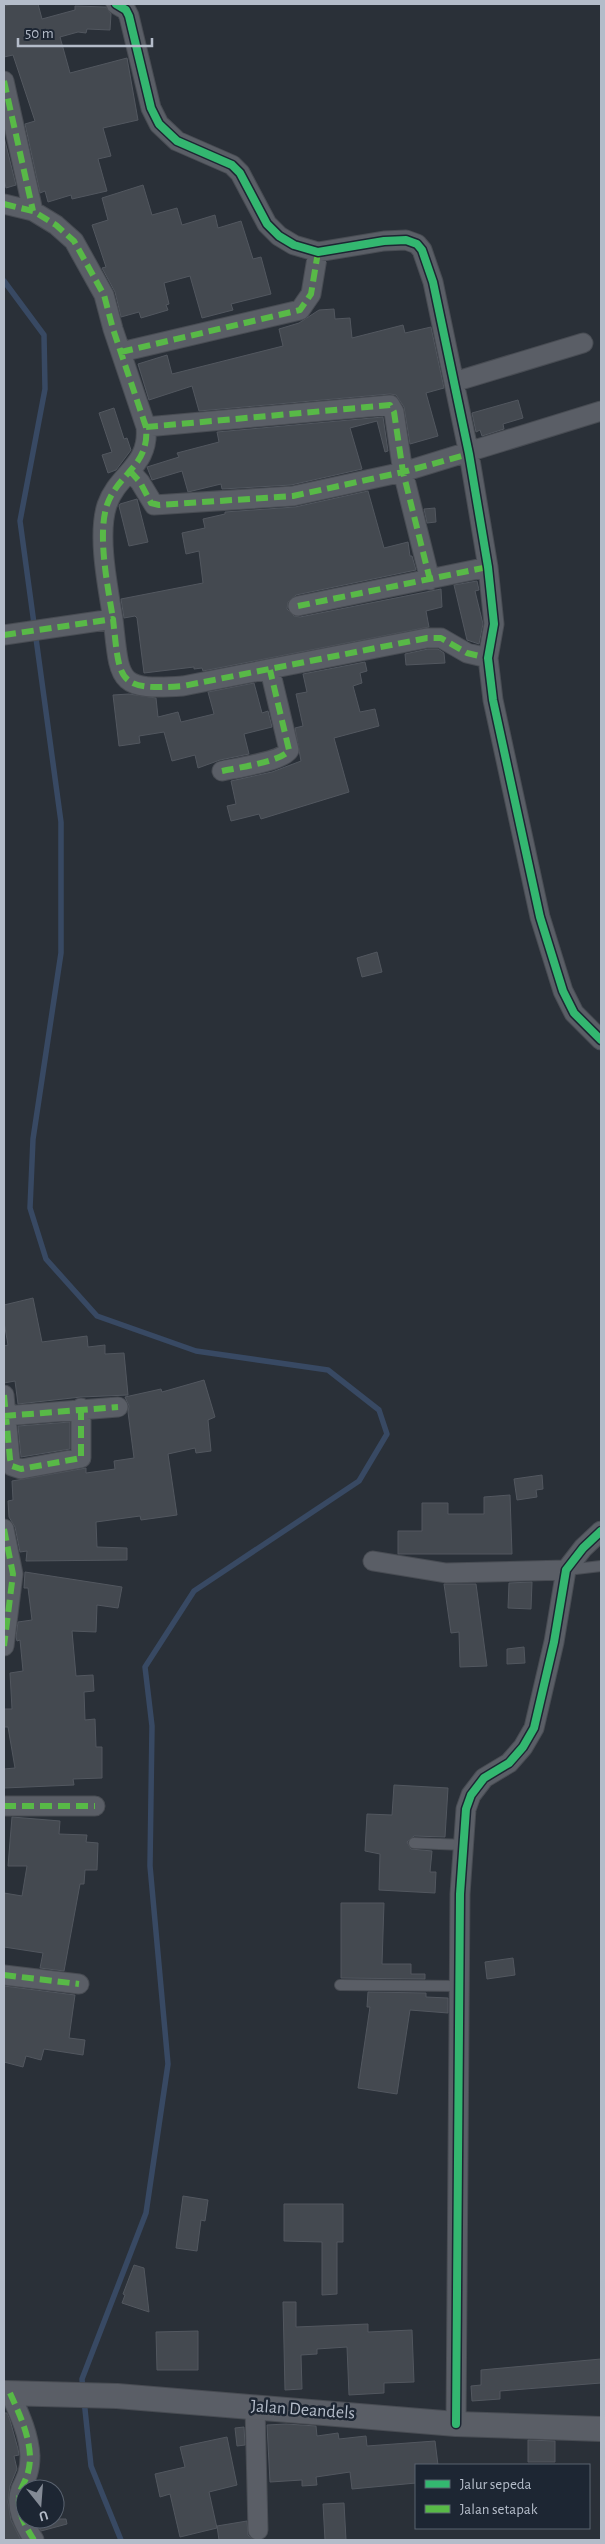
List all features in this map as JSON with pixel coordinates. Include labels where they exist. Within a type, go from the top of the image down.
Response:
[{"type":"street","points":[[116,4],[126,10],[129,16],[151,108],[158,124],[177,141],[232,165],[240,173],[267,224],[279,236],[294,245],[318,252],[384,241],[406,240],[417,244],[422,250],[433,282],[469,454],[488,567],[494,624],[488,658],[493,700],[540,917],[563,991],[574,1013],[601,1040]]},
{"type":"street","points":[[4,82],[33,211]]},
{"type":"street","points":[[4,204],[33,211],[56,225],[74,241],[104,294],[146,427],[148,441],[142,459],[114,488],[106,508],[104,542],[118,662],[125,678],[134,684],[149,688],[183,686],[427,638],[442,638],[467,653],[488,658]]},
{"type":"street","points":[[121,352],[300,310],[311,294],[318,252]]},
{"type":"street","points":[[454,382],[583,343]]},
{"type":"street","points":[[146,427],[390,405],[394,412],[403,472],[430,580]]},
{"type":"street","points":[[130,471],[140,482],[151,503],[158,505],[293,496],[403,472],[469,454],[601,411]]},
{"type":"street","points":[[298,606],[488,567]]},
{"type":"street","points":[[8,635],[114,619]]},
{"type":"street","points":[[222,771],[278,758],[290,750],[270,670]]},
{"type":"street","points":[[4,1395],[10,1459],[12,1466],[21,1469],[81,1458],[81,1408]]},
{"type":"street","points":[[5,1416],[81,1408],[118,1407]]},
{"type":"street","points":[[4,1529],[13,1574],[4,1646]]},
{"type":"street","points":[[456,2424],[460,1894],[465,1845],[466,1809],[471,1795],[484,1778],[509,1763],[523,1747],[534,1728],[554,1642],[566,1570],[583,1548],[601,1531]]},
{"type":"street","points":[[373,1561],[446,1574],[566,1570]]},
{"type":"street","points":[[4,1806],[95,1806]]},
{"type":"street","points":[[4,1975],[79,1984]]},
{"type":"street","points":[[14,2393],[27,2438],[30,2472],[21,2490],[19,2507],[24,2526],[34,2540]]},
{"type":"street","name":"Jalan Deandels","points":[[14,2393],[117,2396],[456,2424],[601,2430]]},
{"type":"street","points":[[255,2407],[258,2530]]},
{"type":"lane","points":[[566,1570],[601,1566]]},
{"type":"lane","points":[[414,1843],[465,1845]]},
{"type":"lane","points":[[340,1985],[460,1986]]},
{"type":"building","points":[[38,4],[42,19],[75,10],[75,6],[106,7],[111,14],[110,30],[87,29],[86,33],[78,32],[60,37],[70,73],[127,58],[138,120],[103,128],[111,156],[98,159],[107,191],[72,199],[71,195],[48,202],[45,191],[40,193],[25,124],[35,121],[13,55],[4,57],[4,6]]},
{"type":"building","points":[[4,137],[16,185],[6,188],[4,179]]},
{"type":"building","points":[[143,185],[152,215],[177,208],[182,225],[215,215],[218,228],[241,221],[253,259],[261,257],[271,294],[231,304],[233,310],[202,318],[190,276],[164,283],[169,304],[166,305],[168,310],[141,318],[139,312],[121,317],[115,292],[102,268],[106,267],[92,225],[108,220],[102,198]]},
{"type":"building","points":[[334,309],[335,319],[350,318],[352,338],[403,325],[405,333],[431,327],[444,388],[426,393],[438,436],[410,444],[404,407],[396,395],[390,394],[199,411],[192,386],[149,400],[138,364],[167,355],[172,374],[283,346],[279,329],[299,323],[319,310]]},
{"type":"building","points":[[518,400],[523,418],[503,424],[504,429],[482,436],[480,430],[476,432],[472,413]]},
{"type":"building","points":[[114,408],[124,439],[127,438],[131,450],[116,470],[108,473],[102,455],[112,452],[99,413]]},
{"type":"building","points":[[383,417],[388,451],[385,452],[377,421],[350,428],[362,469],[291,485],[222,489],[221,484],[188,492],[182,471],[152,480],[147,467],[179,457],[177,453],[219,442],[217,432]]},
{"type":"building","points":[[368,491],[384,548],[408,542],[410,556],[412,556],[416,570],[296,595],[288,602],[287,609],[294,616],[300,617],[441,589],[442,607],[426,611],[429,627],[203,671],[202,668],[194,669],[194,667],[144,673],[137,618],[135,616],[124,618],[121,599],[203,583],[199,551],[186,554],[182,533],[205,528],[203,519],[225,514],[225,512],[295,507]]},
{"type":"building","points":[[137,499],[148,542],[129,546],[119,506],[120,504]]},
{"type":"building","points":[[435,508],[436,522],[427,523],[424,509]]},
{"type":"building","points":[[477,581],[479,590],[475,591],[483,624],[479,644],[467,640],[454,585]]},
{"type":"building","points":[[438,649],[444,653],[445,663],[406,665],[405,654]]},
{"type":"building","points":[[365,662],[367,671],[360,673],[362,683],[353,686],[360,712],[375,709],[379,726],[334,738],[349,792],[261,819],[259,814],[231,821],[227,806],[236,804],[231,781],[272,772],[301,761],[295,728],[303,726],[296,694],[307,692],[303,674]]},
{"type":"building","points":[[254,683],[262,713],[268,711],[272,727],[244,734],[249,754],[220,760],[198,768],[195,755],[172,761],[164,732],[139,736],[140,743],[119,746],[113,695],[129,694],[156,698],[158,717],[178,712],[181,722],[214,714],[208,692]]},
{"type":"building","points":[[377,952],[382,972],[362,977],[357,958]]},
{"type":"building","points":[[33,1298],[42,1342],[87,1336],[88,1347],[105,1345],[105,1354],[124,1353],[128,1395],[81,1397],[18,1404],[15,1381],[4,1383],[4,1346],[8,1345],[4,1322],[4,1305]]},
{"type":"building","points":[[204,1380],[215,1417],[208,1420],[211,1451],[196,1453],[195,1448],[168,1454],[177,1515],[141,1520],[140,1516],[96,1522],[97,1547],[127,1548],[127,1560],[26,1561],[27,1551],[20,1552],[15,1527],[9,1517],[8,1501],[13,1500],[12,1481],[86,1468],[86,1473],[115,1469],[114,1461],[134,1458],[128,1412],[129,1406],[125,1397],[161,1389],[162,1392]]},
{"type":"building","points":[[70,1422],[70,1449],[21,1457],[18,1426]]},
{"type":"building","points":[[542,1475],[543,1489],[536,1490],[537,1497],[517,1500],[514,1479]]},
{"type":"building","points":[[510,1495],[512,1554],[398,1554],[398,1531],[422,1531],[422,1503],[448,1503],[448,1514],[484,1514],[484,1497]]},
{"type":"building","points":[[25,1572],[122,1587],[118,1608],[97,1605],[96,1632],[72,1631],[76,1676],[93,1675],[94,1691],[84,1692],[85,1720],[95,1719],[96,1747],[102,1747],[102,1778],[73,1779],[74,1785],[4,1788],[4,1769],[15,1768],[8,1727],[4,1727],[4,1709],[12,1709],[10,1673],[23,1671],[20,1640],[17,1641],[16,1637],[18,1622],[32,1620],[28,1588],[24,1588]]},
{"type":"building","points":[[532,1582],[531,1609],[508,1608],[509,1583]]},
{"type":"building","points":[[444,1584],[476,1584],[487,1666],[460,1667],[459,1632],[451,1633]]},
{"type":"building","points":[[524,1647],[525,1663],[507,1664],[507,1649]]},
{"type":"building","points":[[394,1785],[448,1788],[445,1837],[414,1836],[407,1842],[411,1849],[432,1851],[430,1872],[436,1872],[435,1893],[379,1890],[380,1854],[365,1851],[367,1814],[392,1815]]},
{"type":"building","points":[[12,1817],[60,1821],[59,1834],[87,1835],[86,1842],[98,1843],[97,1870],[85,1870],[84,1884],[80,1884],[64,1971],[40,1968],[43,1953],[4,1947],[4,1893],[22,1896],[27,1866],[8,1866]]},
{"type":"building","points":[[341,1903],[384,1903],[382,1964],[411,1964],[411,1974],[425,1974],[425,1979],[341,1978]]},
{"type":"building","points":[[513,1958],[515,1975],[487,1979],[485,1962]]},
{"type":"building","points":[[4,1986],[75,1995],[69,2038],[85,2040],[83,2055],[44,2049],[41,2060],[26,2056],[23,2067],[4,2062]]},
{"type":"building","points":[[368,1992],[426,1993],[426,1997],[448,1998],[448,2013],[410,2010],[397,2094],[358,2088],[370,2007],[367,2007]]},
{"type":"building","points":[[183,2196],[208,2200],[205,2221],[201,2220],[197,2251],[176,2248]]},
{"type":"building","points":[[284,2204],[343,2204],[343,2242],[337,2242],[337,2294],[322,2295],[322,2242],[284,2241]]},
{"type":"building","points":[[134,2265],[144,2268],[149,2312],[122,2303],[125,2295],[123,2294]]},
{"type":"building","points":[[283,2302],[296,2302],[296,2327],[368,2324],[368,2332],[412,2330],[414,2382],[384,2383],[384,2393],[349,2395],[347,2347],[317,2349],[317,2354],[301,2355],[302,2389],[285,2390]]},
{"type":"building","points":[[198,2331],[198,2370],[157,2370],[156,2332]]},
{"type":"building","points":[[601,2359],[601,2383],[500,2391],[500,2399],[472,2401],[471,2386],[481,2385],[481,2370]]},
{"type":"building","points":[[4,2413],[7,2413],[19,2455],[14,2456],[17,2469],[10,2486],[8,2502],[11,2520],[21,2540],[4,2540]]},
{"type":"building","points":[[267,2425],[316,2426],[317,2436],[338,2433],[339,2439],[366,2436],[367,2446],[435,2441],[438,2464],[415,2464],[415,2483],[352,2489],[350,2472],[316,2477],[317,2485],[302,2486],[302,2480],[270,2482]]},
{"type":"building","points":[[244,2427],[245,2445],[237,2446],[235,2428]]},
{"type":"building","points":[[227,2437],[237,2485],[209,2492],[217,2528],[180,2537],[170,2494],[160,2497],[155,2474],[185,2467],[180,2447]]},
{"type":"building","points":[[528,2440],[555,2441],[555,2462],[528,2462]]},
{"type":"building","points":[[344,2503],[346,2540],[325,2540],[323,2504]]},
{"type":"building","points":[[247,2521],[248,2535],[254,2540],[219,2540],[217,2526]]},
{"type":"waterway","points":[[4,281],[44,335],[45,389],[20,521],[61,822],[61,953],[33,1139],[30,1208],[46,1259],[97,1316],[196,1351],[328,1370],[379,1410],[387,1434],[359,1481],[194,1591],[145,1667],[152,1726],[150,1866],[168,2064],[146,2213],[82,2379],[83,2391]]},
{"type":"waterway","points":[[84,2400],[91,2466],[121,2540]]},
{"type":"marked path","points":[[4,81],[33,211]]},
{"type":"marked path","points":[[4,204],[33,211],[56,225],[74,241],[104,295],[113,329],[146,427],[146,440],[143,451],[132,469],[112,494],[104,517],[104,562],[113,619]]},
{"type":"marked path","points":[[121,352],[300,310],[311,294],[318,252]]},
{"type":"marked path","points":[[146,427],[390,405],[394,412],[403,472],[430,580]]},
{"type":"marked path","points":[[130,471],[140,482],[151,503],[159,505],[293,496],[403,472],[469,454]]},
{"type":"marked path","points":[[298,606],[488,567]]},
{"type":"marked path","points":[[4,635],[113,619],[117,656],[125,678],[133,683],[161,687],[183,686],[427,638],[441,638],[467,653],[488,658]]},
{"type":"marked path","points":[[222,771],[269,761],[278,758],[289,750],[270,670]]},
{"type":"marked path","points":[[4,1395],[10,1459],[12,1466],[21,1469],[81,1458],[81,1408]]},
{"type":"marked path","points":[[4,1416],[118,1407]]},
{"type":"marked path","points":[[4,1529],[13,1574],[4,1646]]},
{"type":"marked path","points":[[4,1806],[95,1806]]},
{"type":"marked path","points":[[4,1975],[79,1984]]},
{"type":"marked path","points":[[10,2393],[28,2440],[29,2469],[21,2489],[19,2503],[24,2522],[34,2540]]},
{"type":"cycle path","points":[[116,4],[126,10],[129,16],[151,108],[159,124],[177,141],[232,165],[240,173],[267,224],[279,236],[294,245],[318,252],[384,241],[406,240],[417,244],[422,250],[433,282],[469,454],[488,567],[494,624],[488,658],[493,700],[540,917],[563,991],[574,1013],[601,1040]]},
{"type":"cycle path","points":[[456,2424],[460,1894],[466,1809],[471,1795],[484,1778],[509,1763],[523,1747],[534,1728],[554,1642],[566,1570],[583,1548],[601,1531]]}]
